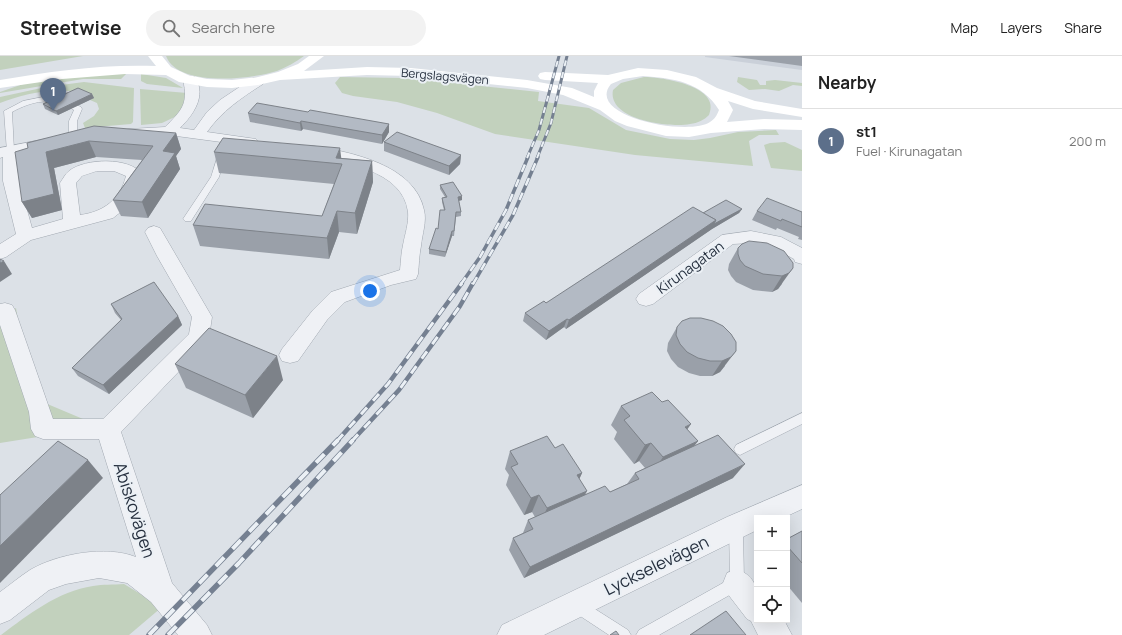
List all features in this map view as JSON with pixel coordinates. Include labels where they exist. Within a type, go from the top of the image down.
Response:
[{"type":"main road","points":[[156,56],[159,64],[167,71]]},
{"type":"main road","points":[[0,84],[77,72],[121,69],[167,71],[190,80],[230,84],[258,81],[282,76],[298,70],[317,56]]},
{"type":"main road","name":"Bergslagsvägen","points":[[391,58],[432,65],[524,75],[609,79],[630,73],[658,73],[695,81],[714,92]]},
{"type":"main road","points":[[0,75],[76,60]]},
{"type":"main road","name":"Bergslagsvägen","points":[[282,76],[366,71],[418,73],[527,84],[567,91],[605,107],[624,119],[652,128],[673,132],[710,128]]},
{"type":"main road","points":[[605,107],[601,92],[602,87],[609,79]]},
{"type":"main road","points":[[714,92],[752,104],[802,113]]},
{"type":"main road","points":[[710,128],[721,120],[726,110],[721,100],[714,92]]},
{"type":"main road","points":[[710,128],[764,124],[802,125]]},
{"type":"street","points":[[169,131],[187,113],[193,103],[194,92],[190,80]]},
{"type":"street","points":[[198,134],[212,115],[224,103],[258,81]]},
{"type":"street","points":[[113,134],[169,131],[264,144]]},
{"type":"street","points":[[25,236],[7,192],[12,181],[5,145],[89,136]]},
{"type":"street","points":[[290,354],[320,315],[338,297],[386,280],[409,274],[411,251],[416,227],[416,209],[409,190],[392,178],[371,166],[352,159],[301,149]]},
{"type":"street","points":[[0,253],[25,236],[72,223]]},
{"type":"street","points":[[5,310],[40,412],[43,429],[108,429],[199,337],[202,317],[166,256],[154,232]]},
{"type":"street","name":"Kirunagatan","points":[[646,298],[728,240],[751,237],[774,241],[800,255],[802,258]]},
{"type":"street","name":"Abiskovägen","points":[[108,429],[161,592]]},
{"type":"street","name":"Lyckselevägen","points":[[512,635],[736,526],[802,497]]},
{"type":"street","name":"Abiskovägen","points":[[0,610],[40,580],[66,570],[99,564],[133,570],[161,592],[197,635]]},
{"type":"street","points":[[737,583],[754,605]]},
{"type":"street","points":[[767,623],[777,635]]},
{"type":"lane","points":[[0,113],[8,111],[20,104],[40,99],[64,99],[78,109],[73,121],[74,138]]},
{"type":"lane","points":[[5,145],[8,111]]},
{"type":"lane","points":[[188,219],[215,177],[227,138]]},
{"type":"lane","points":[[740,449],[802,418]]},
{"type":"lane","points":[[644,635],[737,583],[736,526]]},
{"type":"lane","points":[[575,605],[623,635]]},
{"type":"shaded area","points":[[802,56],[802,70],[705,57]]},
{"type":"green space","points":[[0,56],[83,56],[0,70]]},
{"type":"green space","points":[[166,56],[304,56],[284,68],[266,74],[251,77],[217,78],[200,77],[185,73],[173,66]]},
{"type":"green space","points":[[127,73],[121,79],[83,79],[0,93],[26,83],[56,78]]},
{"type":"green space","points":[[141,74],[166,78],[183,88],[147,84],[141,81]]},
{"type":"green space","points":[[340,77],[403,78],[539,92],[538,101],[589,108],[626,130],[670,139],[694,140],[738,132],[776,130],[779,135],[759,135],[749,141],[753,166],[635,155],[495,134],[437,113],[397,102],[342,93],[335,83]]},
{"type":"green space","points":[[644,77],[676,81],[699,90],[707,97],[711,105],[709,115],[703,120],[693,124],[669,125],[642,120],[629,115],[620,109],[614,100],[613,90],[621,83]]},
{"type":"green space","points":[[738,77],[757,80],[760,85],[766,85],[766,81],[775,80],[802,83],[802,86],[793,85],[779,91],[765,89],[749,90],[737,82]]},
{"type":"green space","points":[[84,82],[134,88],[133,122],[131,124],[85,128],[83,123],[94,116],[99,109],[97,103],[90,100],[93,98],[69,91],[61,90],[34,93],[0,103],[0,97],[46,87]]},
{"type":"green space","points":[[140,89],[187,93],[181,114],[162,123],[141,125]]},
{"type":"green space","points":[[785,142],[802,150],[802,171],[771,168],[764,145]]},
{"type":"green space","points":[[16,308],[23,349],[45,403],[83,419],[44,436],[0,443],[0,318]]},
{"type":"green space","points":[[124,584],[162,607],[129,635],[1,635],[44,605],[68,593],[97,585]]},
{"type":"building","points":[[78,88],[92,94],[56,111],[43,104]]},
{"type":"building","points":[[257,103],[308,112],[310,110],[389,124],[382,135],[301,121],[300,123],[248,113]]},
{"type":"building","points":[[94,126],[176,133],[163,151],[175,153],[142,202],[113,200],[153,146],[89,141],[46,152],[54,194],[22,202],[15,152],[28,148],[27,143]]},
{"type":"building","points":[[397,132],[461,155],[449,166],[384,142]]},
{"type":"building","points":[[223,138],[340,148],[336,158],[372,161],[355,213],[337,211],[327,238],[193,225],[205,204],[322,216],[342,164],[214,152]]},
{"type":"building","points":[[453,182],[462,196],[458,197],[461,212],[456,212],[454,231],[452,231],[446,252],[429,249],[436,228],[438,229],[440,210],[445,210],[442,198],[447,197],[440,185]]},
{"type":"building","points":[[767,198],[802,212],[802,227],[782,219],[781,221],[757,211]]},
{"type":"building","points":[[726,200],[742,209],[714,224],[716,220],[703,213]]},
{"type":"building","points":[[693,207],[716,220],[569,320],[567,319],[549,331],[525,313],[544,301],[546,303]]},
{"type":"building","points":[[749,241],[767,243],[784,251],[793,263],[793,268],[789,273],[782,276],[763,274],[745,266],[740,260],[738,248],[742,244]]},
{"type":"building","points":[[154,282],[178,316],[103,385],[72,368],[122,319],[111,304]]},
{"type":"building","points":[[690,318],[701,318],[713,321],[723,326],[736,342],[736,351],[731,357],[722,361],[710,361],[698,358],[687,352],[680,344],[676,335],[677,327],[682,321]]},
{"type":"building","points":[[209,328],[277,356],[245,395],[175,364]]},
{"type":"building","points":[[652,392],[662,402],[668,400],[691,424],[685,427],[698,441],[663,457],[651,443],[645,445],[624,420],[630,416],[621,406]]},
{"type":"building","points":[[718,435],[745,464],[530,567],[513,538],[533,529],[528,520],[605,486],[610,492],[639,479],[635,473]]},
{"type":"building","points":[[547,436],[555,448],[563,444],[582,473],[577,475],[587,491],[547,508],[539,495],[531,498],[511,467],[518,464],[510,451]]},
{"type":"building","points":[[58,441],[88,460],[0,546],[0,495]]},
{"type":"building","points":[[802,531],[802,563],[790,549],[790,537]]},
{"type":"building","points":[[726,611],[746,635],[690,635]]},
{"type":"building","points":[[616,631],[619,635],[610,635]]},
{"type":"railway","points":[[527,158],[539,130],[559,56]]},
{"type":"railway","points":[[537,158],[551,123],[567,56]]},
{"type":"railway","points":[[461,284],[480,257],[506,210],[528,157]]},
{"type":"railway","points":[[473,284],[513,215],[538,157]]},
{"type":"railway","points":[[337,441],[388,384],[462,283]]},
{"type":"railway","points":[[352,441],[399,390],[460,306],[473,283]]},
{"type":"railway","points":[[149,635],[338,440]]},
{"type":"railway","points":[[168,635],[239,563],[353,440]]},
{"type":"place","name":"st1","points":[[53,111]]}]
